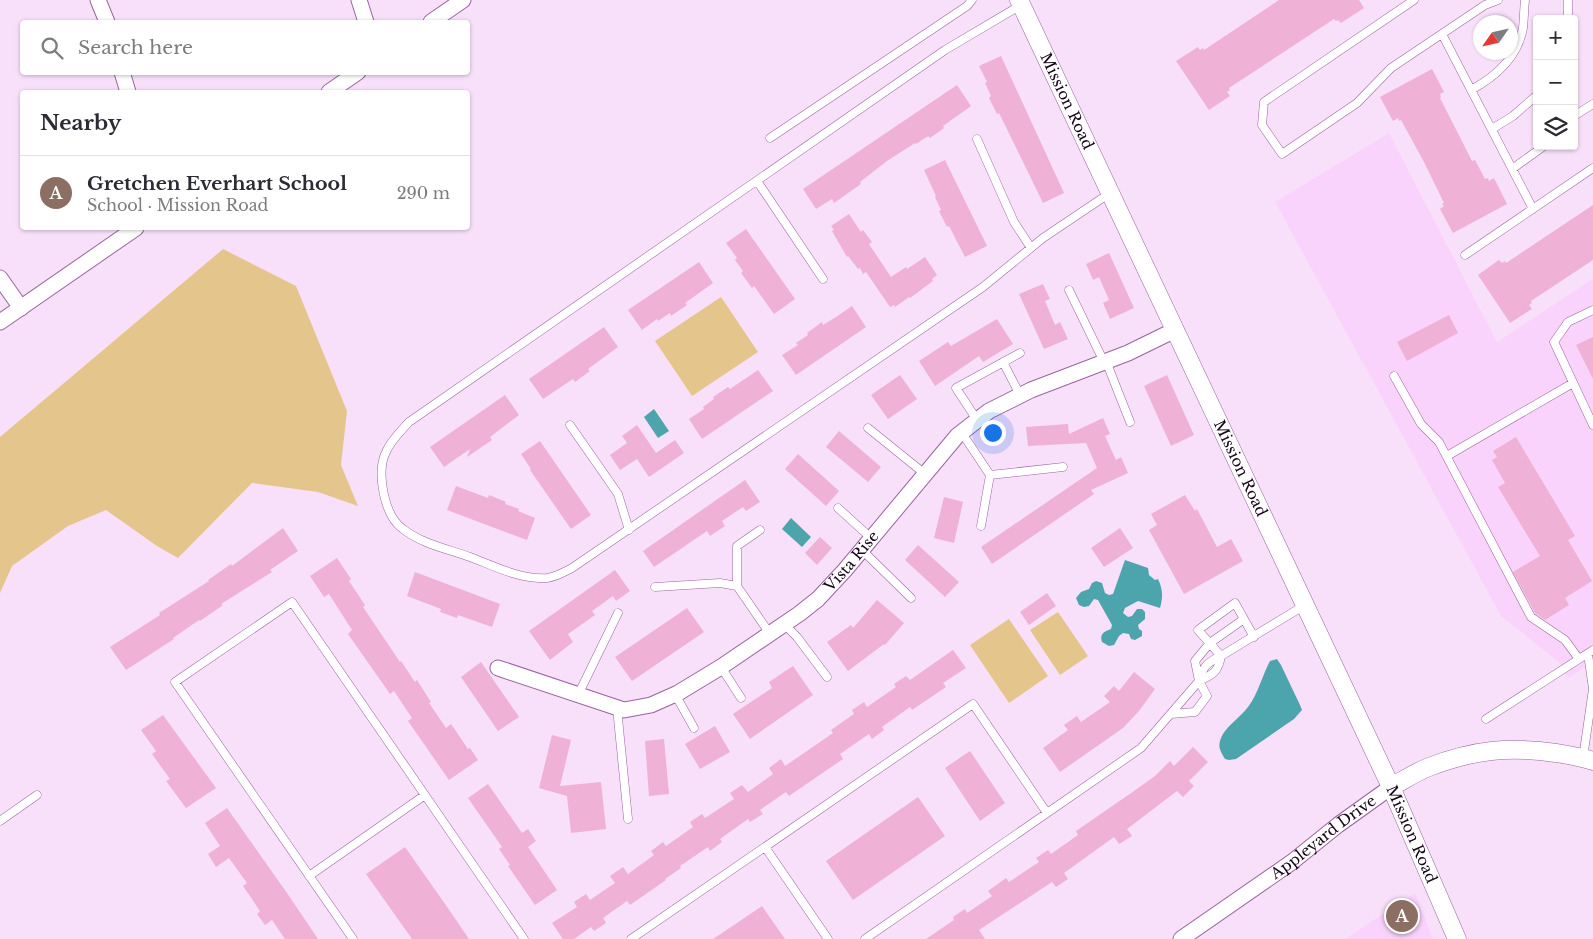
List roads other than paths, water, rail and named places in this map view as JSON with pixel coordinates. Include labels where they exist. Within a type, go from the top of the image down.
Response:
[{"type":"street","points":[[98,0],[106,20]]},
{"type":"street","points":[[359,0],[365,20]]},
{"type":"street","points":[[433,20],[463,0]]},
{"type":"street","name":"Mission Road","points":[[1020,3],[1392,787],[1457,939]]},
{"type":"street","points":[[123,75],[127,90]]},
{"type":"street","points":[[332,90],[354,75]]},
{"type":"street","points":[[0,322],[133,230]]},
{"type":"street","points":[[0,278],[21,308]]},
{"type":"street","name":"Vista Rise","points":[[498,668],[624,710],[651,704],[675,694],[721,667],[818,599],[962,433],[989,411],[1020,395],[1128,353],[1175,330]]},
{"type":"street","name":"Appleyard Drive","points":[[1181,939],[1292,862],[1338,825],[1392,787],[1427,768],[1463,755],[1503,749],[1535,750],[1588,759]]},
{"type":"lane","points":[[770,138],[967,6],[972,0]]},
{"type":"lane","points":[[1414,0],[1264,102],[1262,125],[1282,154],[1357,103],[1391,68],[1485,6],[1498,0]]},
{"type":"lane","points":[[1471,90],[1489,80],[1500,70],[1512,54],[1522,30],[1525,0]]},
{"type":"lane","points":[[1568,0],[1568,15]]},
{"type":"lane","points":[[1020,3],[945,50],[409,422],[386,451],[382,462],[382,484],[385,500],[391,515],[402,529],[420,540],[516,573],[548,578],[558,575],[572,568],[629,530],[983,287],[1044,238],[1110,193]]},
{"type":"lane","points":[[1442,34],[1533,209]]},
{"type":"lane","points":[[1492,130],[1513,116],[1533,98]]},
{"type":"lane","points":[[1578,113],[1593,104]]},
{"type":"lane","points":[[977,139],[1014,222],[1031,248]]},
{"type":"lane","points":[[1512,169],[1538,150]]},
{"type":"lane","points":[[1465,255],[1593,168]]},
{"type":"lane","points":[[757,181],[823,279]]},
{"type":"lane","points":[[1069,290],[1106,361],[1130,422]]},
{"type":"lane","points":[[1593,310],[1568,322],[1554,342],[1593,425]]},
{"type":"lane","points":[[977,420],[956,388],[1020,353]]},
{"type":"lane","points":[[1003,362],[1020,395]]},
{"type":"lane","points":[[1394,376],[1421,424],[1439,442],[1447,456],[1530,617],[1565,640],[1579,659]]},
{"type":"lane","points":[[1447,456],[1573,383]]},
{"type":"lane","points":[[570,425],[618,494],[629,530]]},
{"type":"lane","points":[[868,428],[925,474]]},
{"type":"lane","points":[[962,433],[990,475],[981,526]]},
{"type":"lane","points":[[990,475],[1063,467]]},
{"type":"lane","points":[[838,508],[911,598]]},
{"type":"lane","points":[[760,530],[737,546],[737,586],[770,634]]},
{"type":"lane","points":[[655,587],[720,583],[737,586]]},
{"type":"lane","points":[[353,939],[175,682],[292,602],[524,939]]},
{"type":"lane","points":[[865,939],[1141,748],[1199,681],[1211,675],[1219,668],[1221,656],[1198,630],[1235,603],[1254,637]]},
{"type":"lane","points":[[1221,656],[1305,605]]},
{"type":"lane","points":[[578,695],[618,613]]},
{"type":"lane","points":[[1171,714],[1195,712],[1207,696],[1199,681],[1195,661],[1210,643],[1244,619]]},
{"type":"lane","points":[[784,624],[797,637],[826,677]]},
{"type":"lane","points":[[1486,719],[1590,652],[1593,689],[1588,759]]},
{"type":"lane","points":[[721,667],[741,698]]},
{"type":"lane","points":[[675,694],[694,728]]},
{"type":"lane","points":[[631,939],[973,704],[1047,813]]},
{"type":"lane","points":[[617,708],[628,819]]},
{"type":"lane","points":[[309,876],[425,794]]},
{"type":"lane","points":[[0,821],[37,795]]},
{"type":"lane","points":[[765,847],[828,939]]},
{"type":"place","name":"Gretchen Everhart School","points":[[1402,916]]}]
